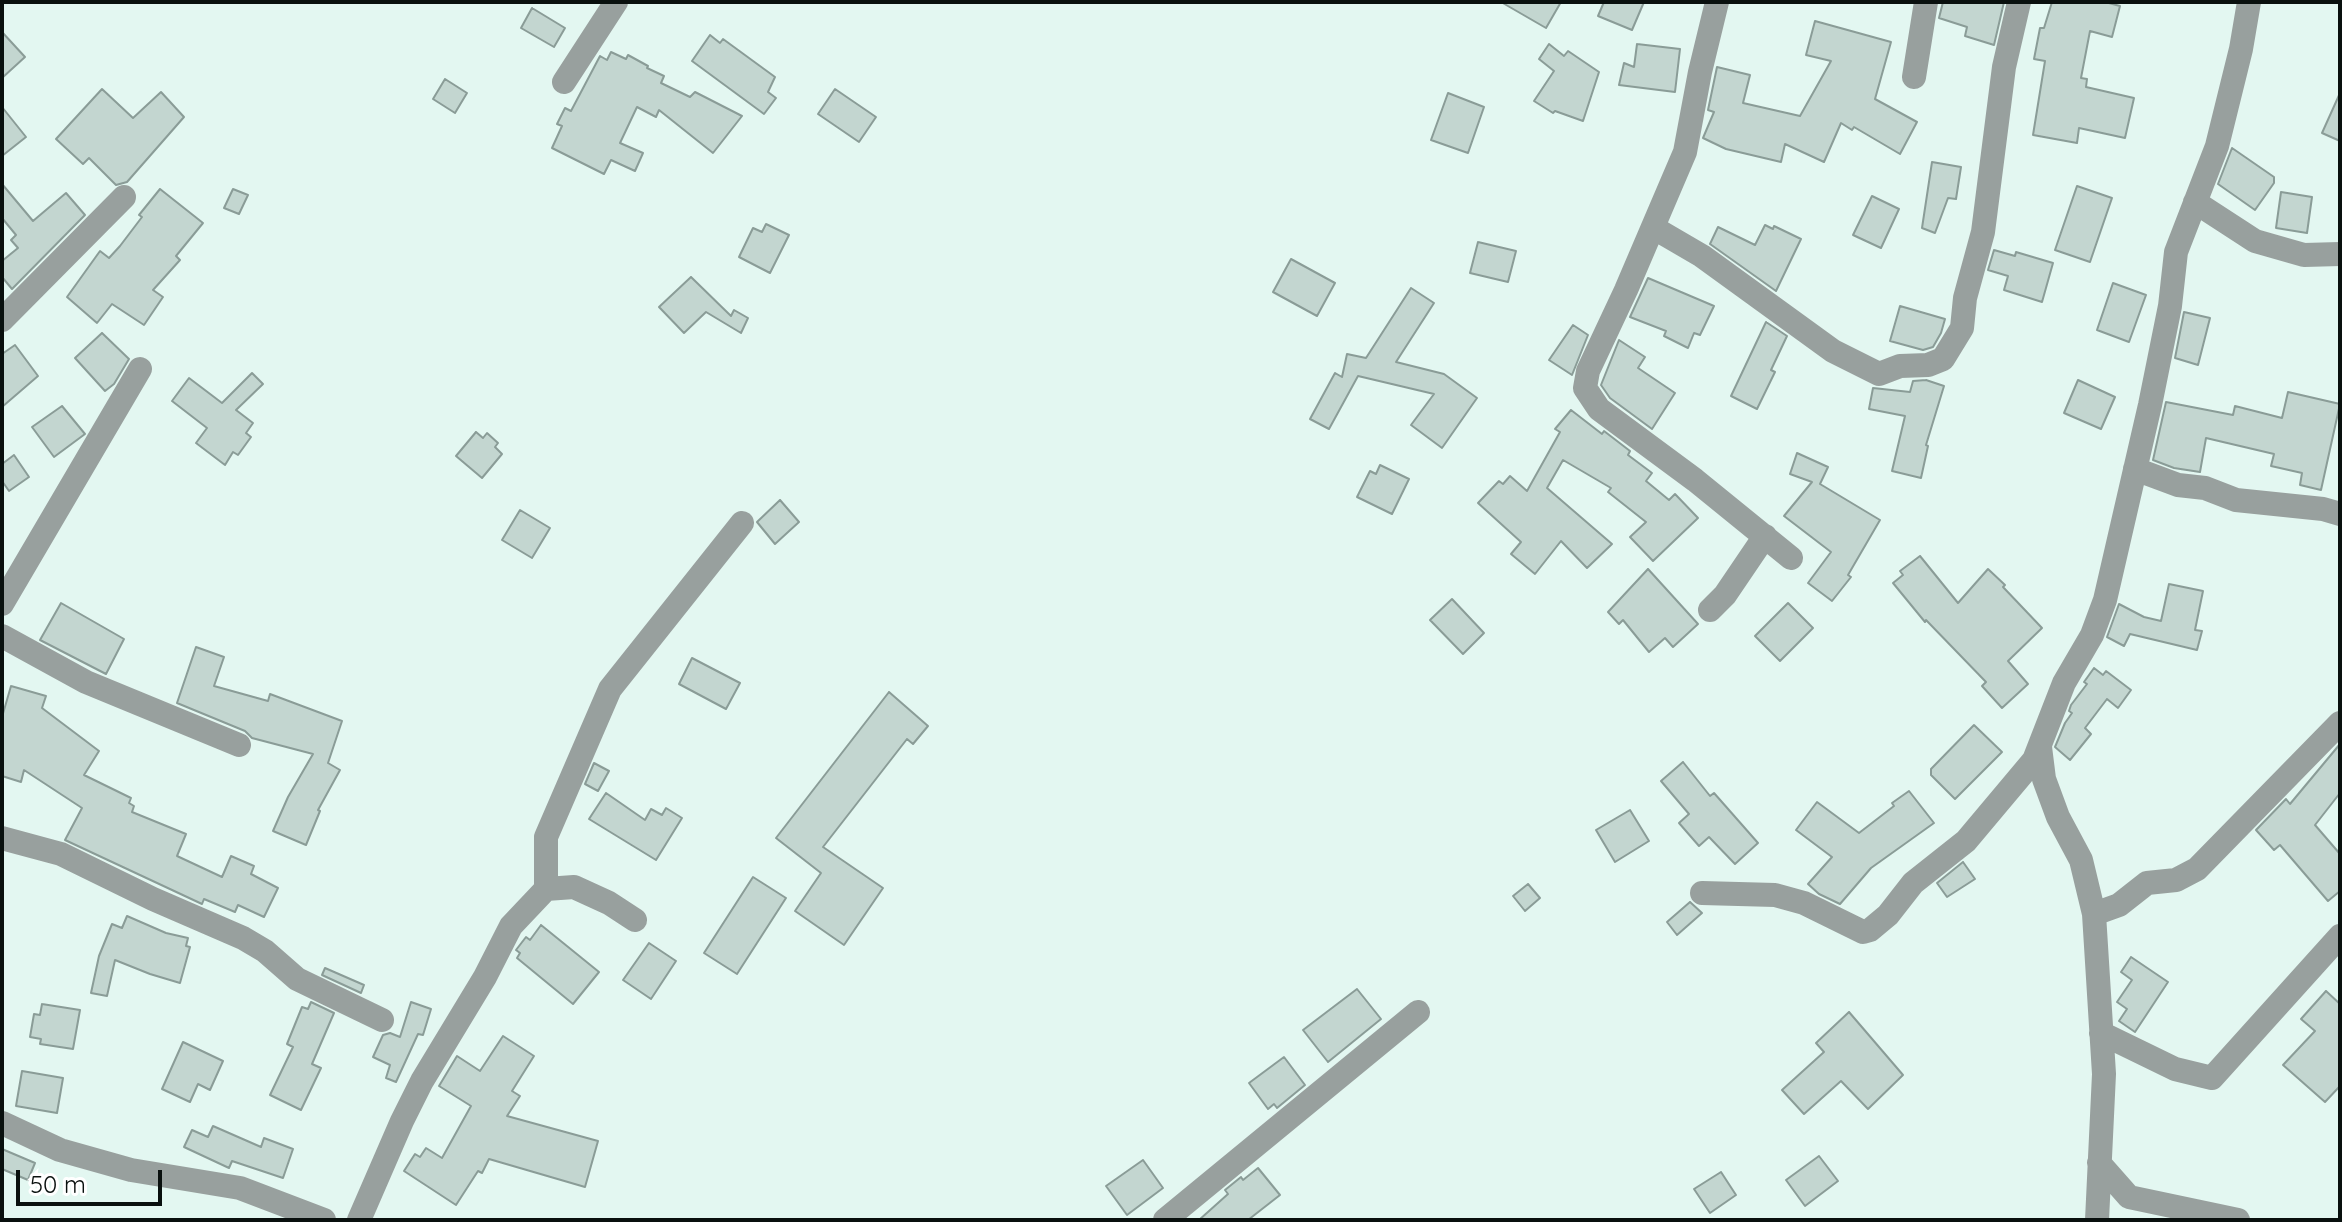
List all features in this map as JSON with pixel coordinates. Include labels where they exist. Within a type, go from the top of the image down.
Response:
[{"type":"street","points":[[564,82],[616,2]]},
{"type":"street","points":[[1717,2],[1685,152],[1654,228],[1588,371],[1585,388],[1599,409],[1695,480],[1791,558]]},
{"type":"street","points":[[1914,77],[1926,2]]},
{"type":"street","points":[[1654,228],[1702,256],[1833,351],[1879,374],[1900,366],[1928,365],[1943,359],[1962,328],[1965,298],[1983,232],[2004,67],[2019,2]]},
{"type":"street","points":[[1702,893],[1775,895],[1804,903],[1863,932],[1870,930],[1888,915],[1913,883],[1966,841],[2034,760],[2064,683],[2092,635],[2105,600],[2170,306],[2176,252],[2217,146],[2249,2]]},
{"type":"street","points":[[2,320],[124,197]]},
{"type":"street","points":[[2195,202],[2255,241],[2304,255],[2340,254]]},
{"type":"street","points":[[2,604],[140,369]]},
{"type":"street","points":[[2135,469],[2178,485],[2205,488],[2236,500],[2323,509],[2340,514]]},
{"type":"street","points":[[546,889],[546,837],[610,689],[742,523]]},
{"type":"street","points":[[1710,610],[1725,595],[1765,536]]},
{"type":"street","points":[[2,636],[86,682],[239,745]]},
{"type":"street","points":[[2094,914],[2119,905],[2147,883],[2176,880],[2197,869],[2340,723]]},
{"type":"street","points":[[2040,747],[2044,779],[2058,817],[2081,860],[2094,914],[2104,1074],[2097,1220]]},
{"type":"street","points":[[2,838],[61,854],[243,938],[265,951],[297,979],[382,1020]]},
{"type":"street","points":[[359,1220],[422,1081],[485,977],[511,926],[546,889],[574,887],[609,903],[635,920]]},
{"type":"street","points":[[2101,1033],[2175,1069],[2212,1078],[2340,936]]},
{"type":"street","points":[[1165,1220],[1418,1012]]},
{"type":"street","points":[[2,1123],[60,1150],[131,1170],[240,1188],[324,1220]]},
{"type":"street","points":[[2099,1163],[2129,1197],[2238,1220]]},
{"type":"building","points":[[1501,2],[1561,2],[1546,28]]},
{"type":"building","points":[[1604,2],[1644,2],[1632,30],[1598,16]]},
{"type":"building","points":[[1943,2],[2004,2],[1994,45],[1965,36],[1967,27],[1939,18]]},
{"type":"building","points":[[2052,2],[2105,2],[2120,6],[2112,37],[2090,31],[2081,78],[2087,79],[2086,87],[2134,98],[2125,138],[2079,128],[2077,143],[2033,135],[2045,61],[2034,59],[2040,28],[2044,28]]},
{"type":"building","points":[[532,8],[565,28],[554,47],[521,28]]},
{"type":"building","points":[[1815,21],[1891,42],[1875,99],[1917,122],[1900,154],[1854,127],[1852,130],[1841,123],[1824,162],[1785,144],[1781,162],[1726,149],[1703,138],[1714,112],[1708,110],[1717,67],[1750,75],[1743,103],[1800,116],[1831,61],[1806,55]]},
{"type":"building","points":[[2,32],[25,57],[2,78]]},
{"type":"building","points":[[710,35],[720,43],[723,39],[775,77],[768,92],[776,98],[764,114],[692,61]]},
{"type":"building","points":[[1549,44],[1564,56],[1568,51],[1599,72],[1583,121],[1555,111],[1553,113],[1534,101],[1554,71],[1539,59]]},
{"type":"building","points":[[1637,44],[1680,49],[1675,92],[1619,85],[1624,63],[1634,67]]},
{"type":"building","points":[[611,52],[626,59],[628,55],[648,66],[664,76],[661,83],[690,97],[695,92],[742,116],[713,153],[659,110],[656,117],[637,107],[620,143],[643,153],[635,171],[611,160],[604,174],[552,148],[562,126],[557,124],[565,108],[571,111],[600,56],[607,60]]},
{"type":"building","points":[[445,79],[467,93],[455,113],[433,99]]},
{"type":"building","points":[[102,89],[133,118],[161,92],[184,117],[127,182],[116,185],[89,158],[83,164],[56,139]]},
{"type":"building","points":[[835,89],[876,117],[859,142],[818,114]]},
{"type":"building","points":[[1448,93],[1484,107],[1468,153],[1431,140]]},
{"type":"building","points":[[2340,93],[2340,141],[2322,133]]},
{"type":"building","points":[[2,107],[26,137],[2,156]]},
{"type":"building","points":[[2232,148],[2274,177],[2274,183],[2255,210],[2218,184]]},
{"type":"building","points":[[1932,162],[1961,167],[1956,199],[1948,198],[1935,233],[1922,228]]},
{"type":"building","points":[[2,184],[33,221],[66,193],[85,215],[12,289],[2,277],[2,261],[18,248],[11,240],[16,235],[2,218]]},
{"type":"building","points":[[2077,186],[2112,198],[2090,262],[2055,250]]},
{"type":"building","points":[[160,189],[203,223],[176,256],[180,260],[153,290],[163,297],[144,325],[112,304],[97,323],[67,297],[100,251],[109,258],[120,246]]},
{"type":"building","points":[[233,189],[248,195],[239,214],[224,208]]},
{"type":"building","points":[[2281,192],[2312,197],[2307,233],[2276,228]]},
{"type":"building","points":[[1872,196],[1899,209],[1881,248],[1853,235]]},
{"type":"building","points":[[766,224],[789,235],[770,273],[739,257],[753,228],[762,232]]},
{"type":"building","points":[[1765,225],[1801,239],[1776,291],[1710,244],[1718,227],[1755,245]]},
{"type":"building","points":[[1478,242],[1516,251],[1508,282],[1470,273]]},
{"type":"building","points":[[1994,250],[2015,256],[2016,252],[2053,263],[2042,302],[2004,290],[2008,276],[1988,270]]},
{"type":"building","points":[[1291,259],[1335,283],[1317,316],[1273,292]]},
{"type":"building","points":[[691,277],[731,316],[734,310],[748,318],[741,333],[706,312],[684,333],[659,307]]},
{"type":"building","points":[[1648,278],[1714,306],[1700,335],[1694,333],[1688,348],[1664,336],[1666,331],[1630,317]]},
{"type":"building","points":[[2113,283],[2146,295],[2129,342],[2097,330]]},
{"type":"building","points":[[1411,288],[1434,303],[1396,362],[1444,374],[1477,398],[1442,448],[1411,425],[1434,394],[1358,376],[1329,429],[1310,419],[1335,373],[1342,377],[1347,354],[1366,358]]},
{"type":"building","points":[[1900,306],[1945,319],[1933,347],[1923,350],[1890,341]]},
{"type":"building","points":[[2184,312],[2210,318],[2198,365],[2175,358]]},
{"type":"building","points":[[1766,322],[1787,336],[1771,370],[1775,372],[1757,409],[1731,396]]},
{"type":"building","points":[[1573,325],[1588,335],[1572,375],[1549,360]]},
{"type":"building","points":[[102,333],[129,359],[114,384],[105,391],[75,358]]},
{"type":"building","points":[[1619,340],[1645,357],[1638,368],[1675,393],[1652,429],[1610,398],[1601,385]]},
{"type":"building","points":[[15,345],[38,376],[2,407],[2,354]]},
{"type":"building","points":[[252,373],[263,384],[236,410],[253,423],[246,433],[251,437],[238,455],[233,452],[225,465],[196,443],[207,428],[172,401],[189,378],[222,403]]},
{"type":"building","points":[[1926,380],[1944,386],[1926,445],[1921,478],[1892,471],[1905,416],[1869,409],[1873,388],[1910,392],[1913,381]]},
{"type":"building","points":[[2078,380],[2115,397],[2101,429],[2064,413]]},
{"type":"building","points":[[2288,392],[2340,404],[2321,490],[2300,485],[2302,473],[2271,466],[2274,454],[2206,438],[2200,472],[2174,468],[2153,460],[2166,402],[2233,415],[2235,406],[2282,418]]},
{"type":"building","points":[[62,406],[85,434],[54,457],[32,427]]},
{"type":"building","points":[[1571,410],[1630,451],[1628,455],[1652,473],[1646,481],[1669,500],[1675,494],[1698,518],[1653,561],[1630,537],[1646,522],[1608,492],[1611,488],[1563,460],[1547,488],[1612,544],[1587,568],[1561,541],[1535,574],[1511,554],[1521,542],[1478,503],[1499,481],[1503,484],[1510,476],[1527,491],[1560,432],[1555,429]]},
{"type":"building","points":[[476,432],[483,438],[487,433],[498,443],[495,447],[502,454],[482,478],[456,456]]},
{"type":"building","points":[[1797,453],[1828,467],[1820,484],[1880,520],[1848,575],[1851,577],[1832,601],[1808,583],[1831,552],[1784,516],[1812,482],[1790,474]]},
{"type":"building","points":[[14,455],[29,477],[9,491],[2,481],[2,464]]},
{"type":"building","points":[[1380,465],[1409,479],[1392,514],[1357,497],[1370,471],[1376,474]]},
{"type":"building","points":[[780,500],[799,522],[775,544],[757,522]]},
{"type":"building","points":[[520,510],[550,528],[532,558],[502,540]]},
{"type":"building","points":[[1920,556],[1958,603],[1988,569],[2042,628],[2008,661],[2028,684],[2002,708],[1982,686],[1986,682],[1925,622],[1893,583],[1903,575],[1900,571]]},
{"type":"building","points":[[1648,569],[1698,624],[1673,647],[1665,638],[1649,652],[1623,620],[1619,624],[1608,612]]},
{"type":"building","points":[[2169,584],[2203,591],[2195,630],[2202,631],[2197,650],[2130,634],[2124,646],[2107,637],[2119,604],[2144,617],[2161,621]]},
{"type":"building","points":[[1452,599],[1484,633],[1463,654],[1430,620]]},
{"type":"building","points":[[61,603],[124,639],[106,674],[40,640]]},
{"type":"building","points":[[1788,603],[1813,628],[1780,661],[1755,636]]},
{"type":"building","points":[[196,647],[224,657],[214,686],[268,701],[270,694],[342,721],[328,763],[340,770],[318,810],[306,845],[273,831],[313,754],[252,738],[245,731],[177,703]]},
{"type":"building","points":[[692,658],[740,683],[726,709],[679,684]]},
{"type":"building","points":[[2094,668],[2103,675],[2106,671],[2131,690],[2118,708],[2107,699],[2085,728],[2091,734],[2070,760],[2055,747],[2072,713],[2069,711],[2071,705],[2087,684],[2084,682]]},
{"type":"building","points":[[11,686],[46,696],[42,708],[99,751],[84,775],[131,798],[129,803],[134,806],[132,812],[186,834],[177,856],[222,877],[231,856],[254,866],[251,874],[278,888],[264,917],[238,905],[235,912],[204,899],[202,904],[65,840],[82,808],[24,770],[21,782],[2,776],[2,717]]},
{"type":"building","points":[[889,692],[928,726],[913,744],[907,739],[823,847],[883,888],[844,945],[795,911],[821,873],[776,838]]},
{"type":"building","points":[[1974,725],[2002,752],[1955,799],[1931,775],[1931,769]]},
{"type":"building","points":[[2340,744],[2340,793],[2315,825],[2340,854],[2340,891],[2328,901],[2280,845],[2274,850],[2256,830],[2286,799],[2290,804]]},
{"type":"building","points":[[1683,762],[1710,796],[1714,793],[1758,843],[1735,864],[1709,837],[1699,846],[1679,823],[1689,814],[1661,781]]},
{"type":"building","points":[[594,763],[609,771],[598,791],[585,784]]},
{"type":"building","points":[[1909,791],[1934,823],[1871,868],[1840,904],[1819,894],[1808,884],[1832,857],[1796,830],[1817,802],[1859,833]]},
{"type":"building","points":[[606,793],[645,820],[651,809],[662,815],[666,808],[682,818],[656,860],[589,819]]},
{"type":"building","points":[[1630,810],[1649,841],[1615,862],[1596,830]]},
{"type":"building","points":[[1963,862],[1975,879],[1947,897],[1937,883]]},
{"type":"building","points":[[753,877],[786,898],[737,974],[704,953]]},
{"type":"building","points":[[1528,884],[1540,898],[1525,911],[1513,896]]},
{"type":"building","points":[[1690,902],[1702,913],[1677,935],[1667,922]]},
{"type":"building","points":[[127,916],[166,933],[188,938],[186,946],[190,947],[180,983],[115,960],[107,996],[91,993],[99,956],[112,924],[122,928]]},
{"type":"building","points":[[541,925],[599,972],[573,1004],[517,958],[520,953],[516,950],[526,937],[530,940]]},
{"type":"building","points":[[649,943],[676,961],[651,999],[623,980]]},
{"type":"building","points":[[2131,957],[2168,982],[2135,1032],[2119,1021],[2127,1009],[2117,1002],[2132,980],[2121,972]]},
{"type":"building","points":[[325,968],[364,985],[361,993],[322,975]]},
{"type":"building","points":[[1357,989],[1381,1019],[1328,1062],[1303,1030]]},
{"type":"building","points":[[2326,991],[2340,1004],[2340,1086],[2325,1102],[2283,1065],[2315,1031],[2301,1019]]},
{"type":"building","points":[[311,1002],[334,1013],[312,1064],[321,1068],[301,1110],[270,1095],[293,1047],[287,1044],[302,1007],[308,1009]]},
{"type":"building","points":[[411,1002],[431,1009],[423,1035],[418,1034],[396,1082],[386,1078],[390,1065],[373,1057],[383,1035],[390,1033],[400,1037]]},
{"type":"building","points":[[42,1004],[80,1010],[73,1049],[40,1044],[41,1039],[30,1037],[34,1014],[40,1015]]},
{"type":"building","points":[[1849,1012],[1903,1075],[1868,1109],[1841,1081],[1804,1114],[1782,1090],[1824,1052],[1816,1043]]},
{"type":"building","points":[[503,1036],[534,1056],[512,1091],[520,1096],[507,1116],[598,1141],[585,1187],[489,1159],[482,1173],[478,1171],[456,1205],[404,1171],[415,1154],[420,1157],[426,1148],[442,1158],[471,1106],[439,1086],[457,1056],[480,1071]]},
{"type":"building","points":[[183,1042],[223,1061],[210,1090],[198,1084],[190,1102],[162,1089]]},
{"type":"building","points":[[1284,1057],[1305,1085],[1277,1108],[1274,1104],[1268,1109],[1249,1083]]},
{"type":"building","points":[[22,1071],[63,1078],[57,1113],[16,1106]]},
{"type":"building","points":[[213,1126],[261,1147],[264,1138],[293,1149],[283,1178],[232,1161],[229,1168],[184,1147],[192,1130],[208,1137]]},
{"type":"building","points":[[2,1149],[35,1163],[28,1180],[2,1169]]},
{"type":"building","points":[[1819,1156],[1838,1181],[1805,1206],[1786,1180]]},
{"type":"building","points":[[1143,1160],[1163,1188],[1127,1215],[1106,1186]]},
{"type":"building","points":[[1258,1168],[1280,1195],[1248,1220],[1199,1220],[1228,1194],[1225,1190]]},
{"type":"building","points":[[1721,1172],[1736,1195],[1710,1213],[1694,1189]]}]
